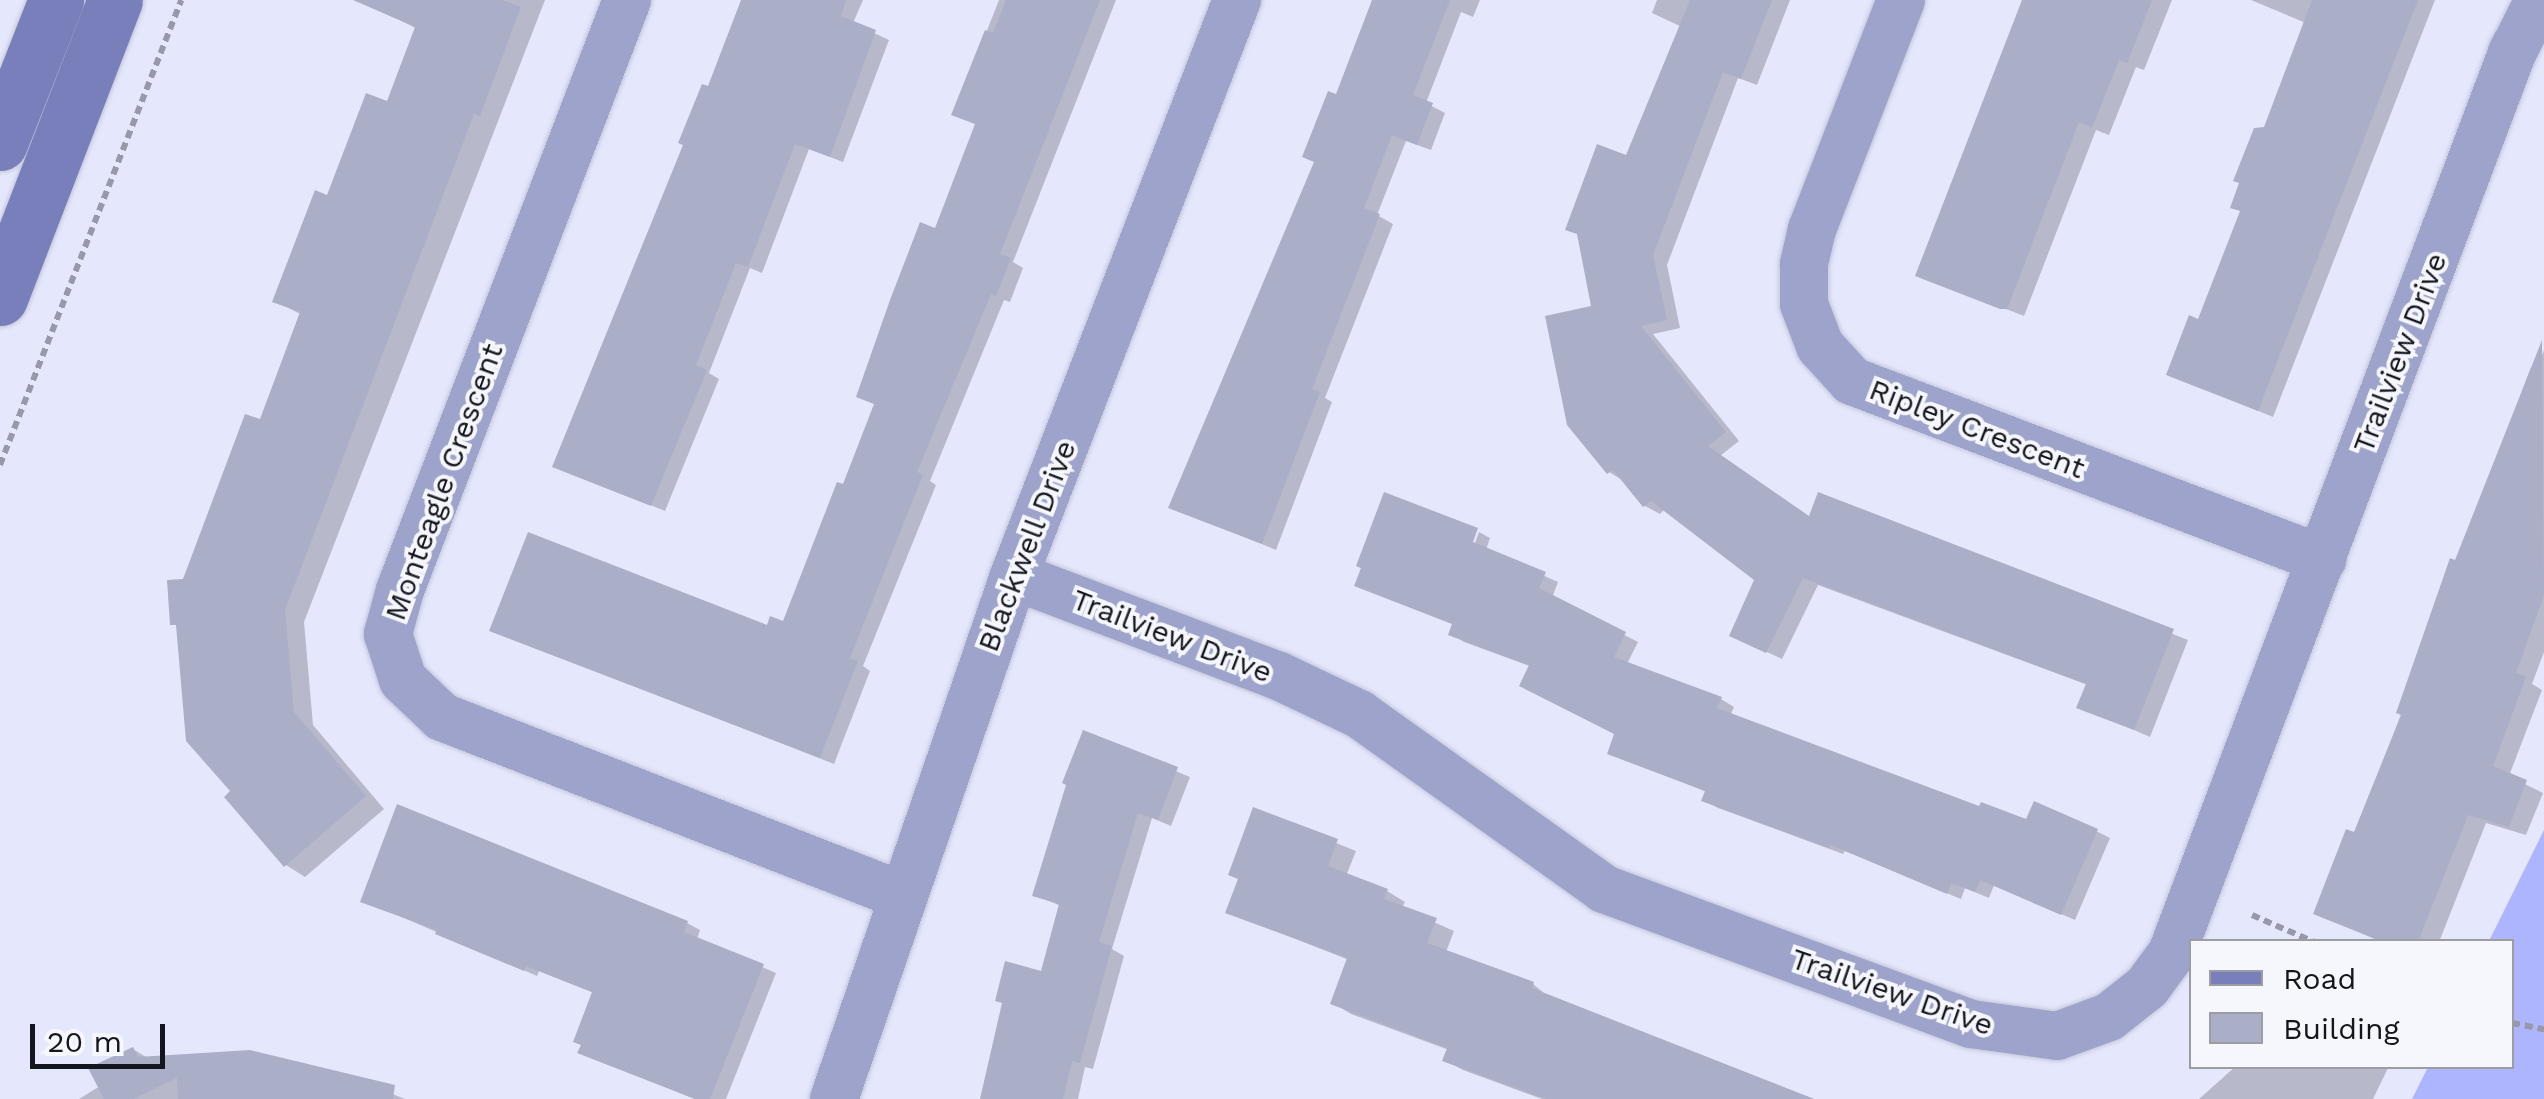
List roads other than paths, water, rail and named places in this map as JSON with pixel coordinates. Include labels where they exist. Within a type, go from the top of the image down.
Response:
[{"type":"main road","points":[[0,144],[56,0]]},
{"type":"main road","points":[[0,298],[116,0]]},
{"type":"street","name":"Monteagle Crescent","points":[[627,0],[400,590],[388,634],[403,680],[442,717],[901,895]]},
{"type":"street","name":"Blackwell Drive","points":[[834,1099],[901,895],[1014,576],[1237,0]]},
{"type":"street","name":"Ripley Crescent","points":[[1901,0],[1812,229],[1804,265],[1804,304],[1820,346],[1852,381],[2322,559]]},
{"type":"street","name":"Trailview Drive","points":[[1014,576],[1279,676],[1359,714],[1604,889],[1971,1024],[2057,1036],[2110,1017],[2147,988],[2172,952],[2512,53],[2539,0]]}]
